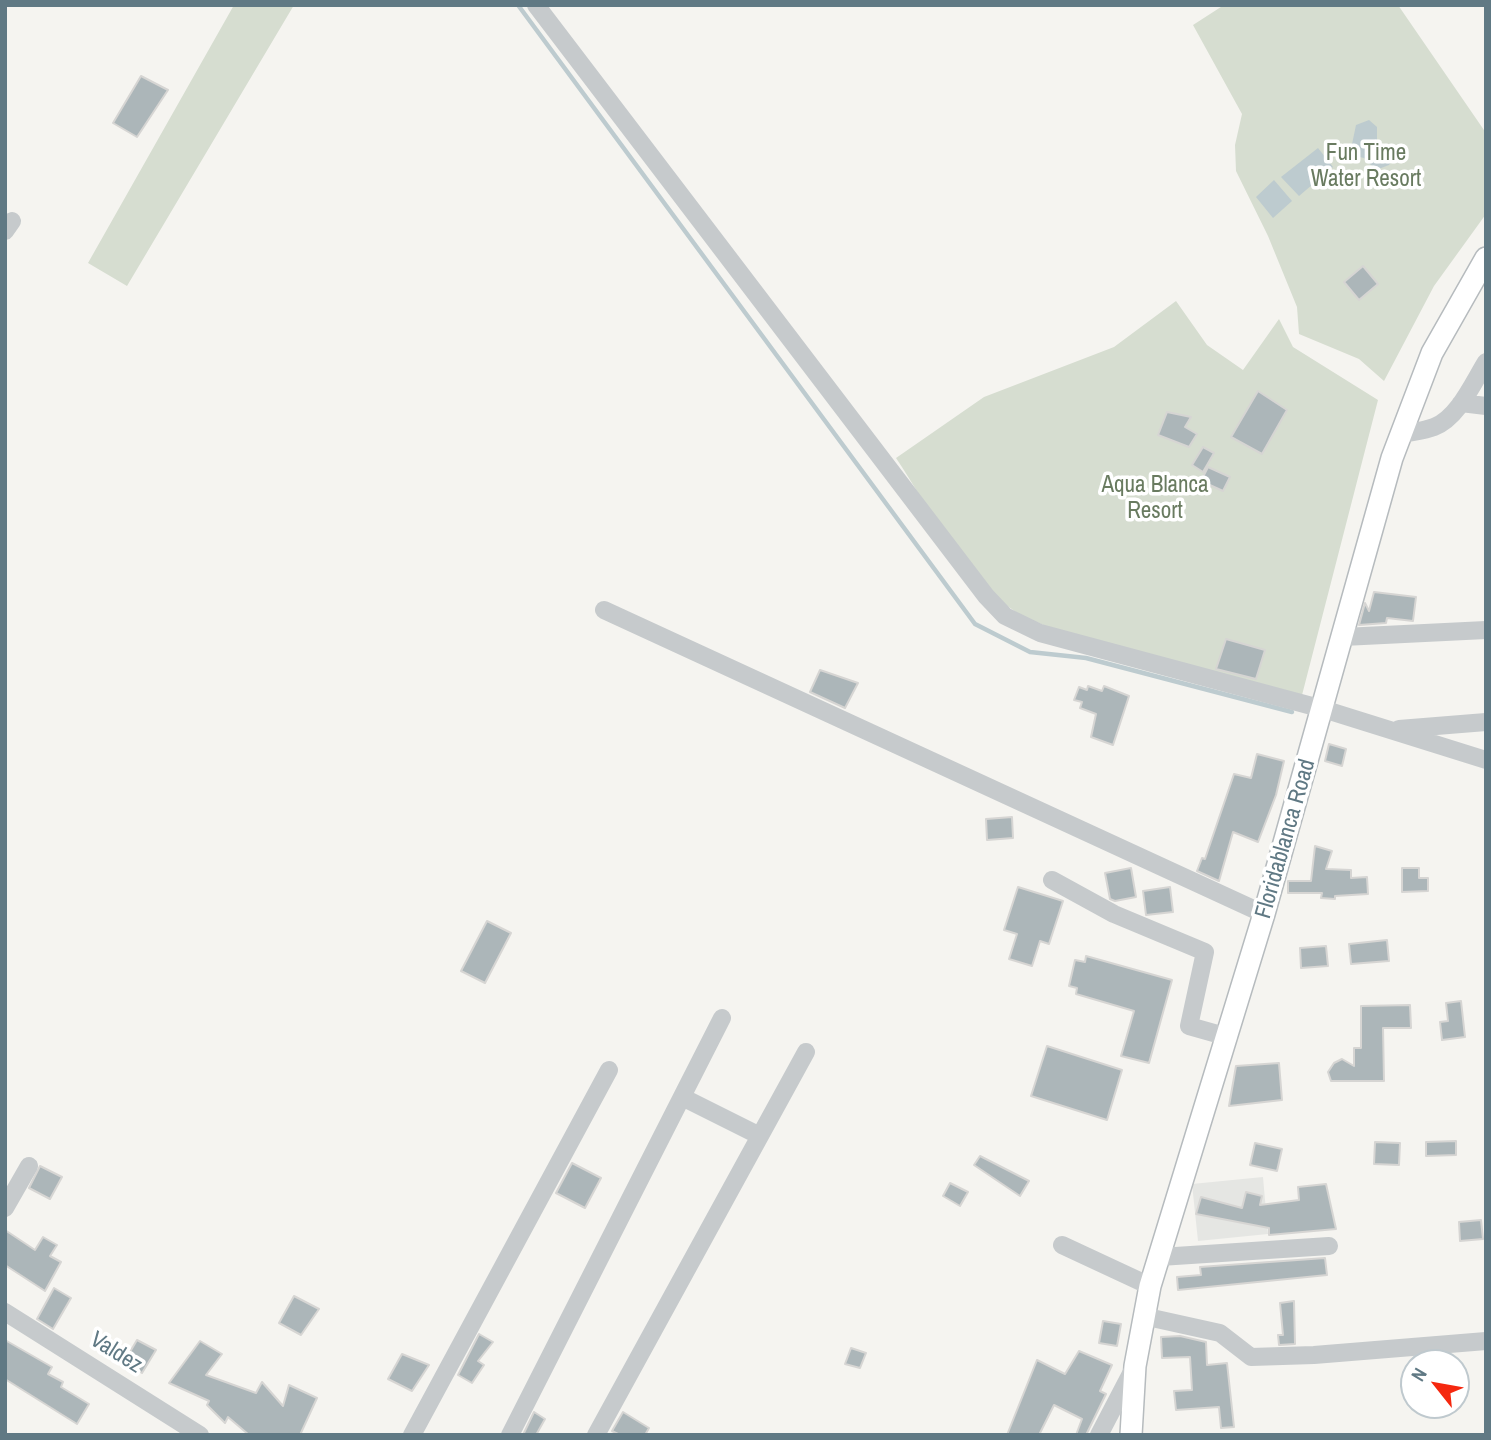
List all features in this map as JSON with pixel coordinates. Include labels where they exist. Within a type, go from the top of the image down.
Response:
[{"type":"main road","name":"Floridablanca Road","points":[[1131,1435],[1135,1366],[1150,1286],[1228,1037],[1400,435],[1432,353],[1486,258]]},
{"type":"street","points":[[536,5],[970,575],[1005,615],[1041,633],[1323,709],[1486,760]]},
{"type":"street","points":[[1400,435],[1444,422],[1461,402],[1486,362]]},
{"type":"street","points":[[1461,402],[1486,407]]},
{"type":"street","points":[[604,610],[1264,914]]},
{"type":"street","points":[[1343,637],[1486,630]]},
{"type":"street","points":[[1389,729],[1486,722]]},
{"type":"street","points":[[1052,880],[1114,914],[1205,952],[1189,1026],[1228,1037]]},
{"type":"street","points":[[510,1435],[722,1018]]},
{"type":"street","points":[[596,1435],[806,1052]]},
{"type":"street","points":[[412,1435],[609,1070]]},
{"type":"street","points":[[682,1097],[760,1136]]},
{"type":"street","points":[[5,1208],[29,1166]]},
{"type":"street","points":[[1062,1245],[1150,1286]]},
{"type":"street","points":[[1160,1256],[1329,1246]]},
{"type":"street","name":"Valdez","points":[[5,1312],[200,1435]]},
{"type":"street","points":[[1143,1317],[1220,1333],[1251,1357],[1314,1356],[1486,1341]]},
{"type":"street","points":[[1099,1435],[1135,1366]]},
{"type":"shaded area","points":[[1369,120],[1377,127],[1377,141],[1394,157],[1389,165],[1376,170],[1364,158],[1355,156],[1351,149],[1356,125]]},
{"type":"shaded area","points":[[1318,148],[1333,167],[1299,196],[1281,177]]},
{"type":"shaded area","points":[[1274,180],[1292,201],[1273,218],[1256,197]]},
{"type":"shaded area","points":[[1263,1177],[1268,1234],[1198,1241],[1192,1184]]},
{"type":"green space","points":[[234,5],[294,5],[127,286],[88,263]]},
{"type":"green space","name":"Fun Time Water Resort","points":[[1224,5],[1398,5],[1486,133],[1486,214],[1434,286],[1384,381],[1359,359],[1299,334],[1297,307],[1268,236],[1236,171],[1235,145],[1242,114],[1193,25]]},
{"type":"green space","name":"Aqua Blanca Resort","points":[[1176,301],[1207,345],[1243,370],[1279,319],[1293,347],[1378,400],[1301,699],[1051,628],[1020,614],[998,598],[965,562],[896,458],[984,397],[1114,347]]},
{"type":"building","points":[[141,76],[168,90],[137,137],[113,123]]},
{"type":"building","points":[[1363,266],[1378,284],[1359,300],[1344,282]]},
{"type":"building","points":[[1258,391],[1287,410],[1262,454],[1231,437]]},
{"type":"building","points":[[1167,412],[1191,417],[1185,427],[1197,434],[1189,447],[1158,435]]},
{"type":"building","points":[[1203,447],[1214,453],[1203,472],[1192,465]]},
{"type":"building","points":[[1208,467],[1230,477],[1223,491],[1201,481]]},
{"type":"building","points":[[1374,592],[1416,597],[1413,621],[1387,618],[1386,623],[1359,625],[1365,603],[1369,611]]},
{"type":"building","points":[[1226,639],[1265,650],[1256,679],[1216,669]]},
{"type":"building","points":[[820,670],[858,683],[845,708],[810,692]]},
{"type":"building","points":[[1088,686],[1102,691],[1104,686],[1129,696],[1113,745],[1091,737],[1096,714],[1080,708],[1082,702],[1074,700],[1079,687],[1087,690]]},
{"type":"building","points":[[1329,744],[1346,749],[1342,766],[1325,761]]},
{"type":"building","points":[[1257,754],[1284,761],[1276,795],[1258,842],[1233,832],[1219,881],[1197,871],[1202,858],[1205,859],[1234,774],[1251,778]]},
{"type":"building","points":[[1012,817],[1013,838],[987,840],[986,819]]},
{"type":"building","points":[[1315,846],[1332,851],[1326,869],[1351,870],[1351,878],[1367,877],[1368,894],[1335,896],[1335,899],[1321,898],[1322,893],[1288,893],[1288,881],[1311,881]]},
{"type":"building","points":[[1131,868],[1136,897],[1115,901],[1110,899],[1105,873]]},
{"type":"building","points":[[1402,868],[1419,868],[1419,878],[1428,878],[1428,891],[1402,892]]},
{"type":"building","points":[[1018,887],[1063,901],[1049,944],[1040,941],[1032,966],[1009,959],[1017,934],[1004,930]]},
{"type":"building","points":[[1170,887],[1173,912],[1146,915],[1143,891]]},
{"type":"building","points":[[487,921],[511,933],[485,983],[461,971]]},
{"type":"building","points":[[1387,940],[1389,961],[1351,964],[1349,944]]},
{"type":"building","points":[[1326,946],[1328,966],[1301,968],[1300,948]]},
{"type":"building","points":[[1086,956],[1172,980],[1149,1063],[1121,1056],[1134,1011],[1076,994],[1077,988],[1069,986],[1075,960],[1085,962]]},
{"type":"building","points":[[1461,1001],[1465,1037],[1442,1040],[1440,1022],[1448,1021],[1446,1003]]},
{"type":"building","points":[[1410,1005],[1411,1028],[1383,1028],[1384,1081],[1331,1081],[1328,1072],[1334,1063],[1342,1059],[1354,1066],[1354,1048],[1361,1048],[1361,1006]]},
{"type":"building","points":[[1047,1046],[1122,1070],[1107,1120],[1031,1096]]},
{"type":"building","points":[[1279,1063],[1282,1100],[1229,1106],[1236,1066]]},
{"type":"building","points":[[1456,1141],[1456,1155],[1426,1156],[1426,1142]]},
{"type":"building","points":[[1375,1142],[1400,1143],[1399,1165],[1374,1164]]},
{"type":"building","points":[[1255,1143],[1282,1149],[1277,1171],[1250,1165]]},
{"type":"building","points":[[980,1156],[1029,1181],[1020,1196],[974,1165]]},
{"type":"building","points":[[572,1163],[601,1178],[585,1208],[556,1193]]},
{"type":"building","points":[[40,1166],[62,1177],[50,1199],[29,1188]]},
{"type":"building","points":[[950,1183],[968,1192],[960,1206],[943,1196]]},
{"type":"building","points":[[1326,1184],[1336,1229],[1269,1235],[1269,1228],[1196,1214],[1201,1197],[1242,1208],[1246,1192],[1262,1196],[1260,1205],[1299,1200],[1298,1187]]},
{"type":"building","points":[[1481,1220],[1483,1239],[1460,1241],[1459,1222]]},
{"type":"building","points":[[5,1230],[35,1250],[43,1237],[57,1245],[50,1256],[61,1262],[45,1291],[5,1265]]},
{"type":"building","points":[[1325,1258],[1327,1275],[1178,1290],[1177,1277],[1201,1275],[1200,1267]]},
{"type":"building","points":[[54,1288],[71,1298],[53,1329],[37,1319]]},
{"type":"building","points":[[294,1296],[319,1309],[301,1335],[279,1323]]},
{"type":"building","points":[[1294,1301],[1295,1344],[1279,1345],[1278,1335],[1283,1335],[1280,1303]]},
{"type":"building","points":[[1103,1321],[1121,1324],[1117,1346],[1099,1343]]},
{"type":"building","points":[[479,1334],[493,1342],[478,1361],[484,1365],[472,1383],[458,1375]]},
{"type":"building","points":[[1180,1336],[1206,1342],[1207,1365],[1227,1363],[1234,1427],[1221,1428],[1219,1407],[1176,1410],[1174,1391],[1192,1390],[1190,1357],[1162,1358],[1161,1337]]},
{"type":"building","points":[[5,1340],[52,1367],[48,1374],[63,1382],[61,1387],[89,1404],[77,1424],[5,1379]]},
{"type":"building","points":[[137,1340],[156,1350],[142,1373],[124,1362]]},
{"type":"building","points":[[200,1341],[222,1354],[206,1375],[256,1393],[262,1382],[283,1406],[289,1385],[317,1398],[300,1435],[249,1435],[228,1417],[225,1423],[207,1405],[209,1401],[169,1383]]},
{"type":"building","points":[[851,1348],[866,1353],[860,1368],[845,1364]]},
{"type":"building","points":[[1079,1351],[1112,1365],[1100,1391],[1106,1394],[1086,1435],[1076,1435],[1082,1419],[1054,1405],[1039,1435],[1007,1435],[1037,1360],[1065,1374]]},
{"type":"building","points":[[402,1354],[429,1365],[412,1391],[388,1379]]},
{"type":"building","points":[[534,1412],[545,1419],[536,1435],[523,1435]]},
{"type":"building","points":[[623,1412],[649,1428],[645,1435],[620,1435],[612,1431]]},
{"type":"waterway","points":[[518,5],[975,624],[1030,652],[1086,658],[1292,712]]}]
